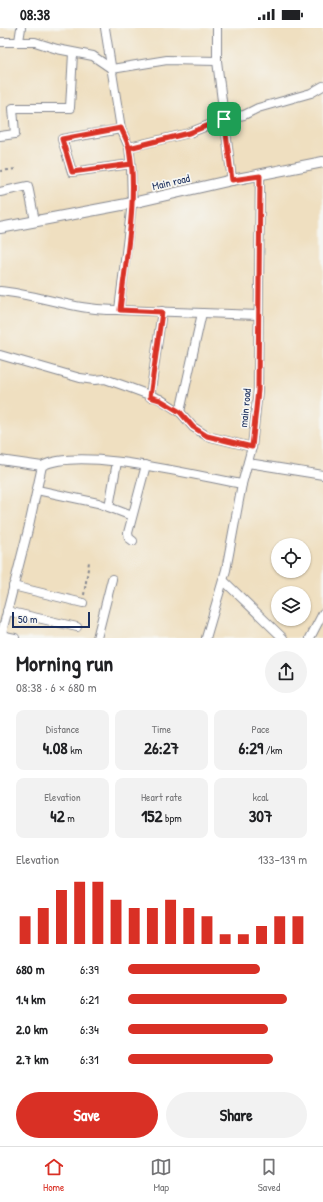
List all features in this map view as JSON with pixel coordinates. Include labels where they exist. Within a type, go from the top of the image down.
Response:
[{"type":"street","points":[[19,41],[21,28]]},
{"type":"street","points":[[105,28],[121,128],[129,148],[131,164],[132,204],[120,310]]},
{"type":"street","points":[[217,28],[217,61],[232,180]]},
{"type":"street","points":[[0,42],[35,42],[73,53],[93,56],[112,69],[167,60],[217,61]]},
{"type":"street","points":[[0,136],[14,134],[13,108],[70,108],[73,53]]},
{"type":"street","points":[[129,148],[189,133],[224,119],[244,115],[258,108],[292,100],[311,93],[323,86]]},
{"type":"street","points":[[121,128],[62,139],[72,172],[131,164]]},
{"type":"street","name":"Main road","points":[[0,228],[132,204],[232,180],[260,176],[323,162]]},
{"type":"street","name":"main road","points":[[208,637],[224,581],[242,484],[252,447],[258,390],[260,176]]},
{"type":"street","points":[[0,192],[28,186],[35,221]]},
{"type":"street","points":[[0,291],[15,293],[60,304],[98,310],[258,315]]},
{"type":"street","points":[[150,397],[162,312]]},
{"type":"street","points":[[180,412],[202,313]]},
{"type":"street","points":[[0,355],[80,378],[104,379],[160,400],[180,412],[193,427],[207,436],[252,447]]},
{"type":"street","points":[[0,460],[42,466],[49,462],[62,461],[117,462],[242,484]]},
{"type":"street","points":[[109,506],[117,462]]},
{"type":"street","points":[[248,463],[323,475]]},
{"type":"street","points":[[15,638],[2,636],[42,466]]},
{"type":"street","points":[[133,542],[129,538],[128,533],[146,466]]},
{"type":"street","points":[[37,490],[109,506],[132,516]]},
{"type":"street","points":[[97,638],[112,579]]},
{"type":"street","points":[[224,581],[283,638]]},
{"type":"street","points":[[13,586],[83,603]]},
{"type":"street","points":[[7,611],[77,627]]},
{"type":"street","points":[[310,638],[323,613]]},
{"type":"path","points":[[0,171],[17,169]]},
{"type":"route","points":[[224,119],[189,133],[129,148],[131,164],[72,172],[62,139],[121,128],[129,148],[131,164],[132,204],[120,310],[162,312],[150,397],[160,400],[180,412],[193,427],[207,436],[252,447],[258,390],[260,176],[232,180],[224,119]]}]
